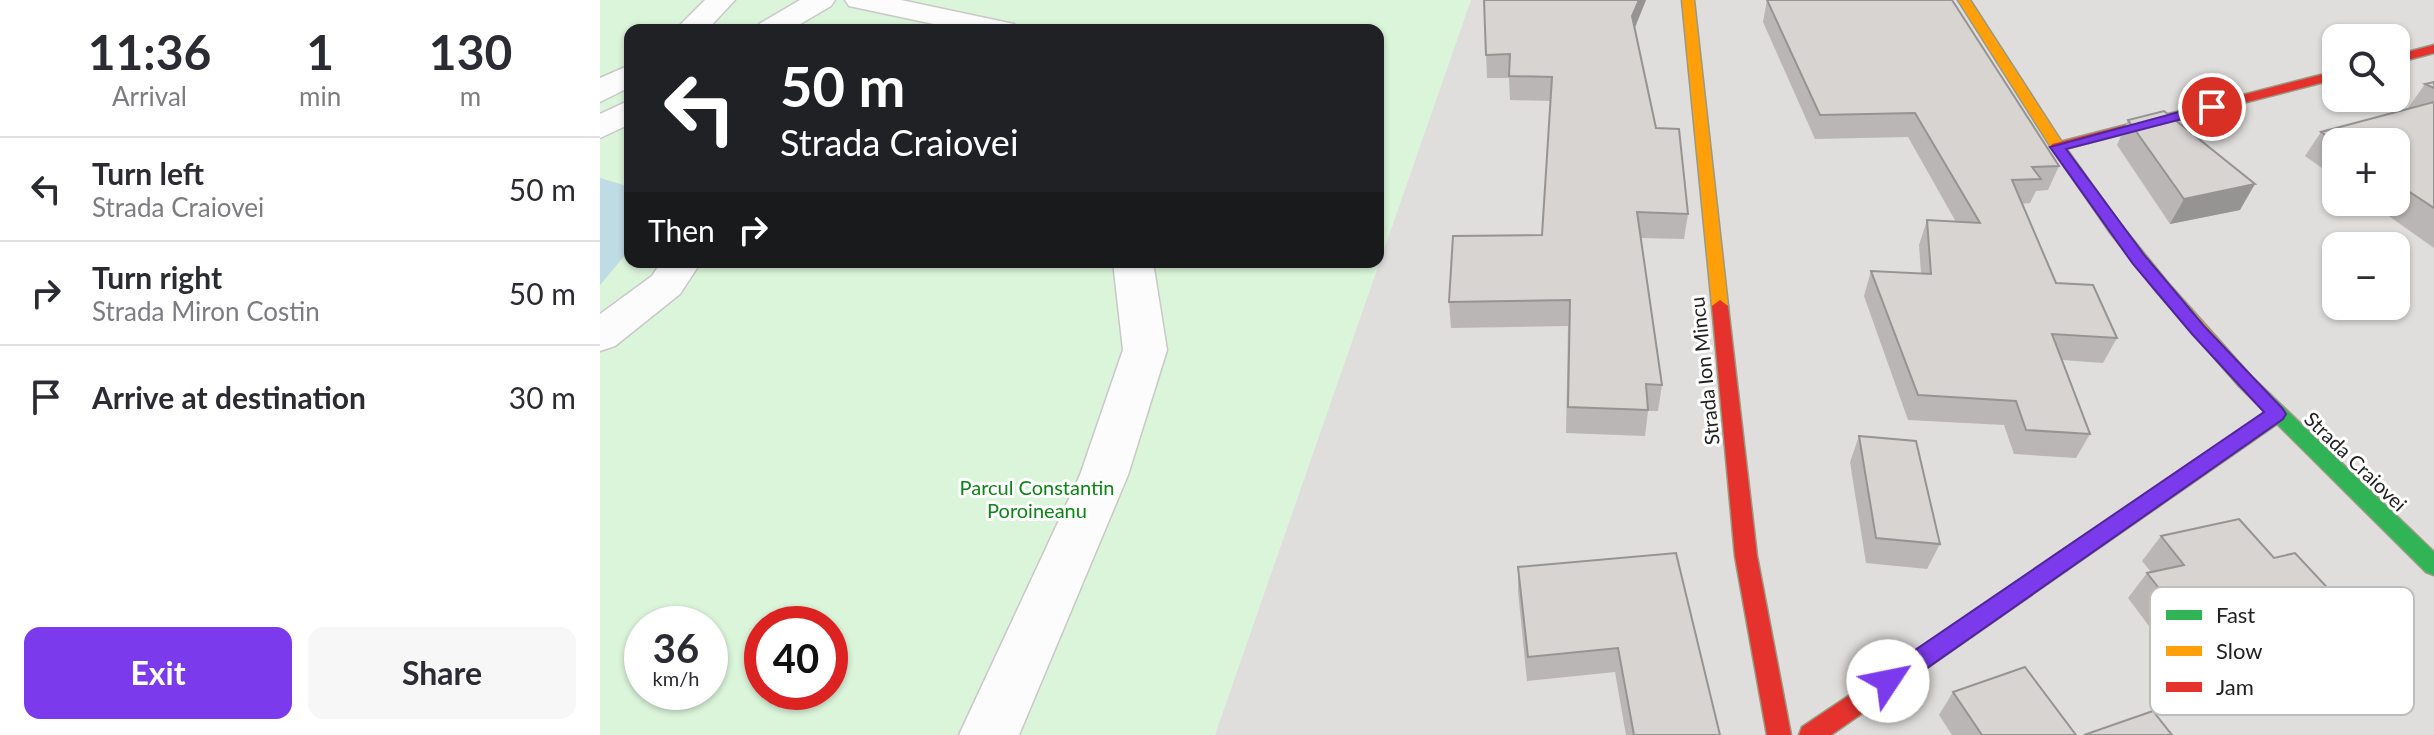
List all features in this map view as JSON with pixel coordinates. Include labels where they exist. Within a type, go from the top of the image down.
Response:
[{"type":"street","points":[[696,24],[721,0]]},
{"type":"street","points":[[779,24],[821,0]]},
{"type":"street","points":[[859,0],[975,24]]},
{"type":"street","name":"Strada Ion Mincu","points":[[1688,0],[1746,556],[1779,735]]},
{"type":"street","name":"Strada Craiovei","points":[[1964,0],[2057,147],[2139,260],[2198,330],[2277,414],[2434,566]]},
{"type":"street","points":[[860,24],[888,6]]},
{"type":"street","points":[[2410,55],[2434,49]]},
{"type":"street","points":[[600,92],[624,78]]},
{"type":"street","points":[[2057,147],[2322,79]]},
{"type":"street","points":[[600,128],[624,114]]},
{"type":"street","points":[[600,134],[624,139]]},
{"type":"street","points":[[989,735],[1104,475],[1145,350],[1134,268]]},
{"type":"street","points":[[600,336],[673,273]]},
{"type":"street","points":[[1811,735],[2277,414]]},
{"type":"shaded area","points":[[600,0],[2434,0],[2434,735],[600,735]]},
{"type":"green space","name":"Parcul Constantin Poroineanu","points":[[600,0],[1471,0],[1384,250],[1384,24],[624,24],[624,185],[600,178]]},
{"type":"green space","name":"Parcul Constantin Poroineanu","points":[[624,256],[624,268],[1378,268],[1215,735],[600,735],[600,285]]},
{"type":"water","points":[[600,178],[624,185],[624,256],[600,285]]},
{"type":"building","points":[[1484,0],[1639,0],[1632,16],[1656,128],[1679,129],[1688,214],[1637,212],[1662,385],[1646,384],[1648,410],[1568,407],[1570,300],[1449,302],[1453,236],[1542,235],[1552,77],[1509,76],[1510,54],[1486,55]]},
{"type":"building","points":[[1767,0],[1952,0],[2059,166],[2032,167],[2041,179],[2012,180],[2056,283],[2093,285],[2117,338],[2052,334],[2090,434],[2026,430],[2016,401],[1918,395],[1871,271],[1931,274],[1927,220],[1980,223],[1915,113],[1820,115]]},
{"type":"building","points":[[2434,102],[2434,208],[2410,192],[2410,128],[2336,128],[2396,112],[2410,112],[2410,108]]},
{"type":"building","points":[[2164,111],[2255,184],[2184,199],[2128,120]]},
{"type":"building","points":[[1859,436],[1916,441],[1940,544],[1876,538]]},
{"type":"building","points":[[2239,519],[2274,558],[2295,553],[2327,587],[2158,587],[2147,573],[2184,565],[2161,536]]},
{"type":"building","points":[[1676,553],[1720,735],[1634,735],[1618,648],[1528,657],[1518,567]]},
{"type":"building","points":[[2025,667],[2076,735],[1982,735],[1953,692]]},
{"type":"building","points":[[2150,712],[2150,715],[2156,715],[2172,735],[2084,735]]},
{"type":"traffic: fast","points":[[2245,381],[2434,566]]},
{"type":"traffic: slow","points":[[1688,0],[1720,306]]},
{"type":"traffic: slow","points":[[1964,0],[2056,144],[2115,228],[2245,381]]},
{"type":"traffic: slow","points":[[2059,564],[2277,414]]},
{"type":"traffic: jam","points":[[2410,55],[2434,49]]},
{"type":"traffic: jam","points":[[2057,147],[2322,79]]},
{"type":"traffic: jam","points":[[1720,306],[1746,556],[1779,735]]},
{"type":"traffic: jam","points":[[1811,735],[2059,564]]},
{"type":"route","points":[[1888,681],[2277,414],[2198,330],[2139,260],[2057,147],[2212,107]]}]
